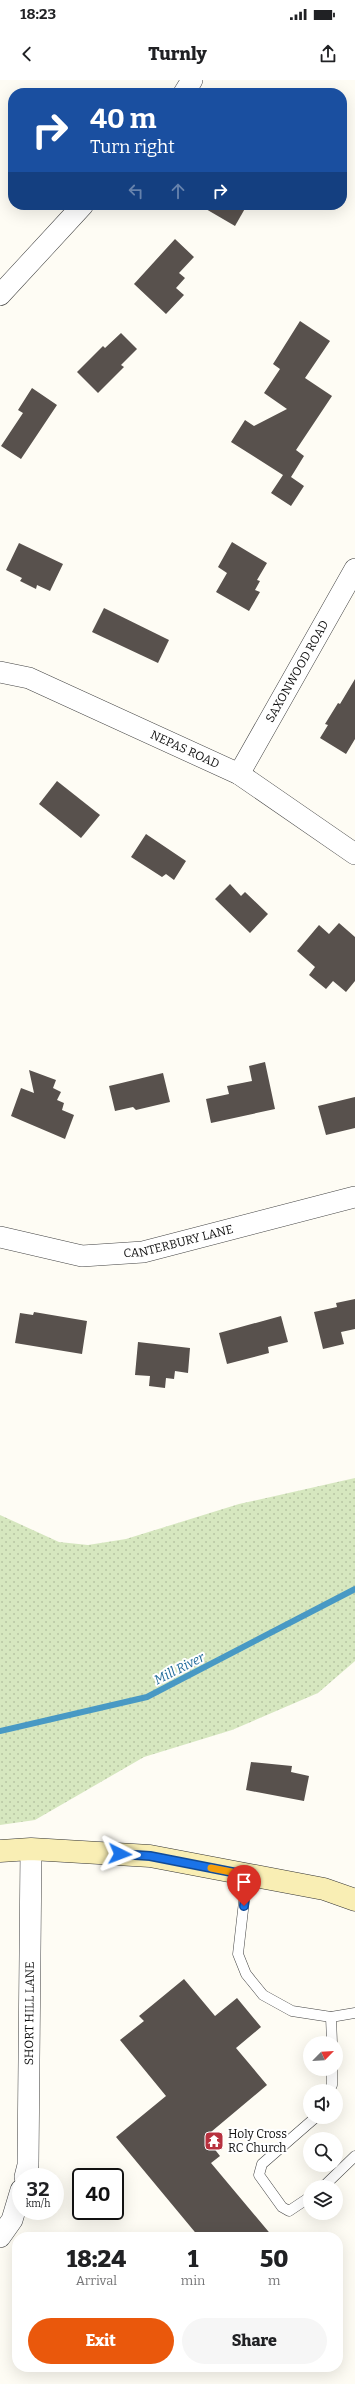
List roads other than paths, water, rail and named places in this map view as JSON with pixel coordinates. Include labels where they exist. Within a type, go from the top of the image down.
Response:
[{"type":"street","points":[[0,296],[78,210]]},
{"type":"street","name":"SAXONWOOD ROAD","points":[[239,774],[355,569]]},
{"type":"street","name":"NEPAS ROAD","points":[[0,672],[29,678],[239,774],[355,854]]},
{"type":"street","name":"CANTERBURY LANE","points":[[0,1237],[82,1256],[143,1252],[355,1197]]},
{"type":"street","points":[[0,1851],[31,1849],[150,1856],[324,1889],[355,1900]]},
{"type":"street","name":"SHORT HILL LANE","points":[[27,2168],[31,1849]]},
{"type":"street","points":[[0,2237],[12,2220]]},
{"type":"lane","points":[[247,1875],[238,1954],[246,1974],[263,1995],[292,2011],[331,2017],[355,2013]]},
{"type":"lane","points":[[331,2017],[332,2036]]},
{"type":"lane","points":[[303,2202],[289,2211],[282,2207],[259,2175],[262,2164],[308,2124]]},
{"type":"lane","points":[[330,2180],[355,2156]]},
{"type":"waterway","name":"Mill River","points":[[0,1731],[147,1697],[355,1589]]},
{"type":"place","name":"Holy Cross RC Church","points":[[214,2141]]}]
